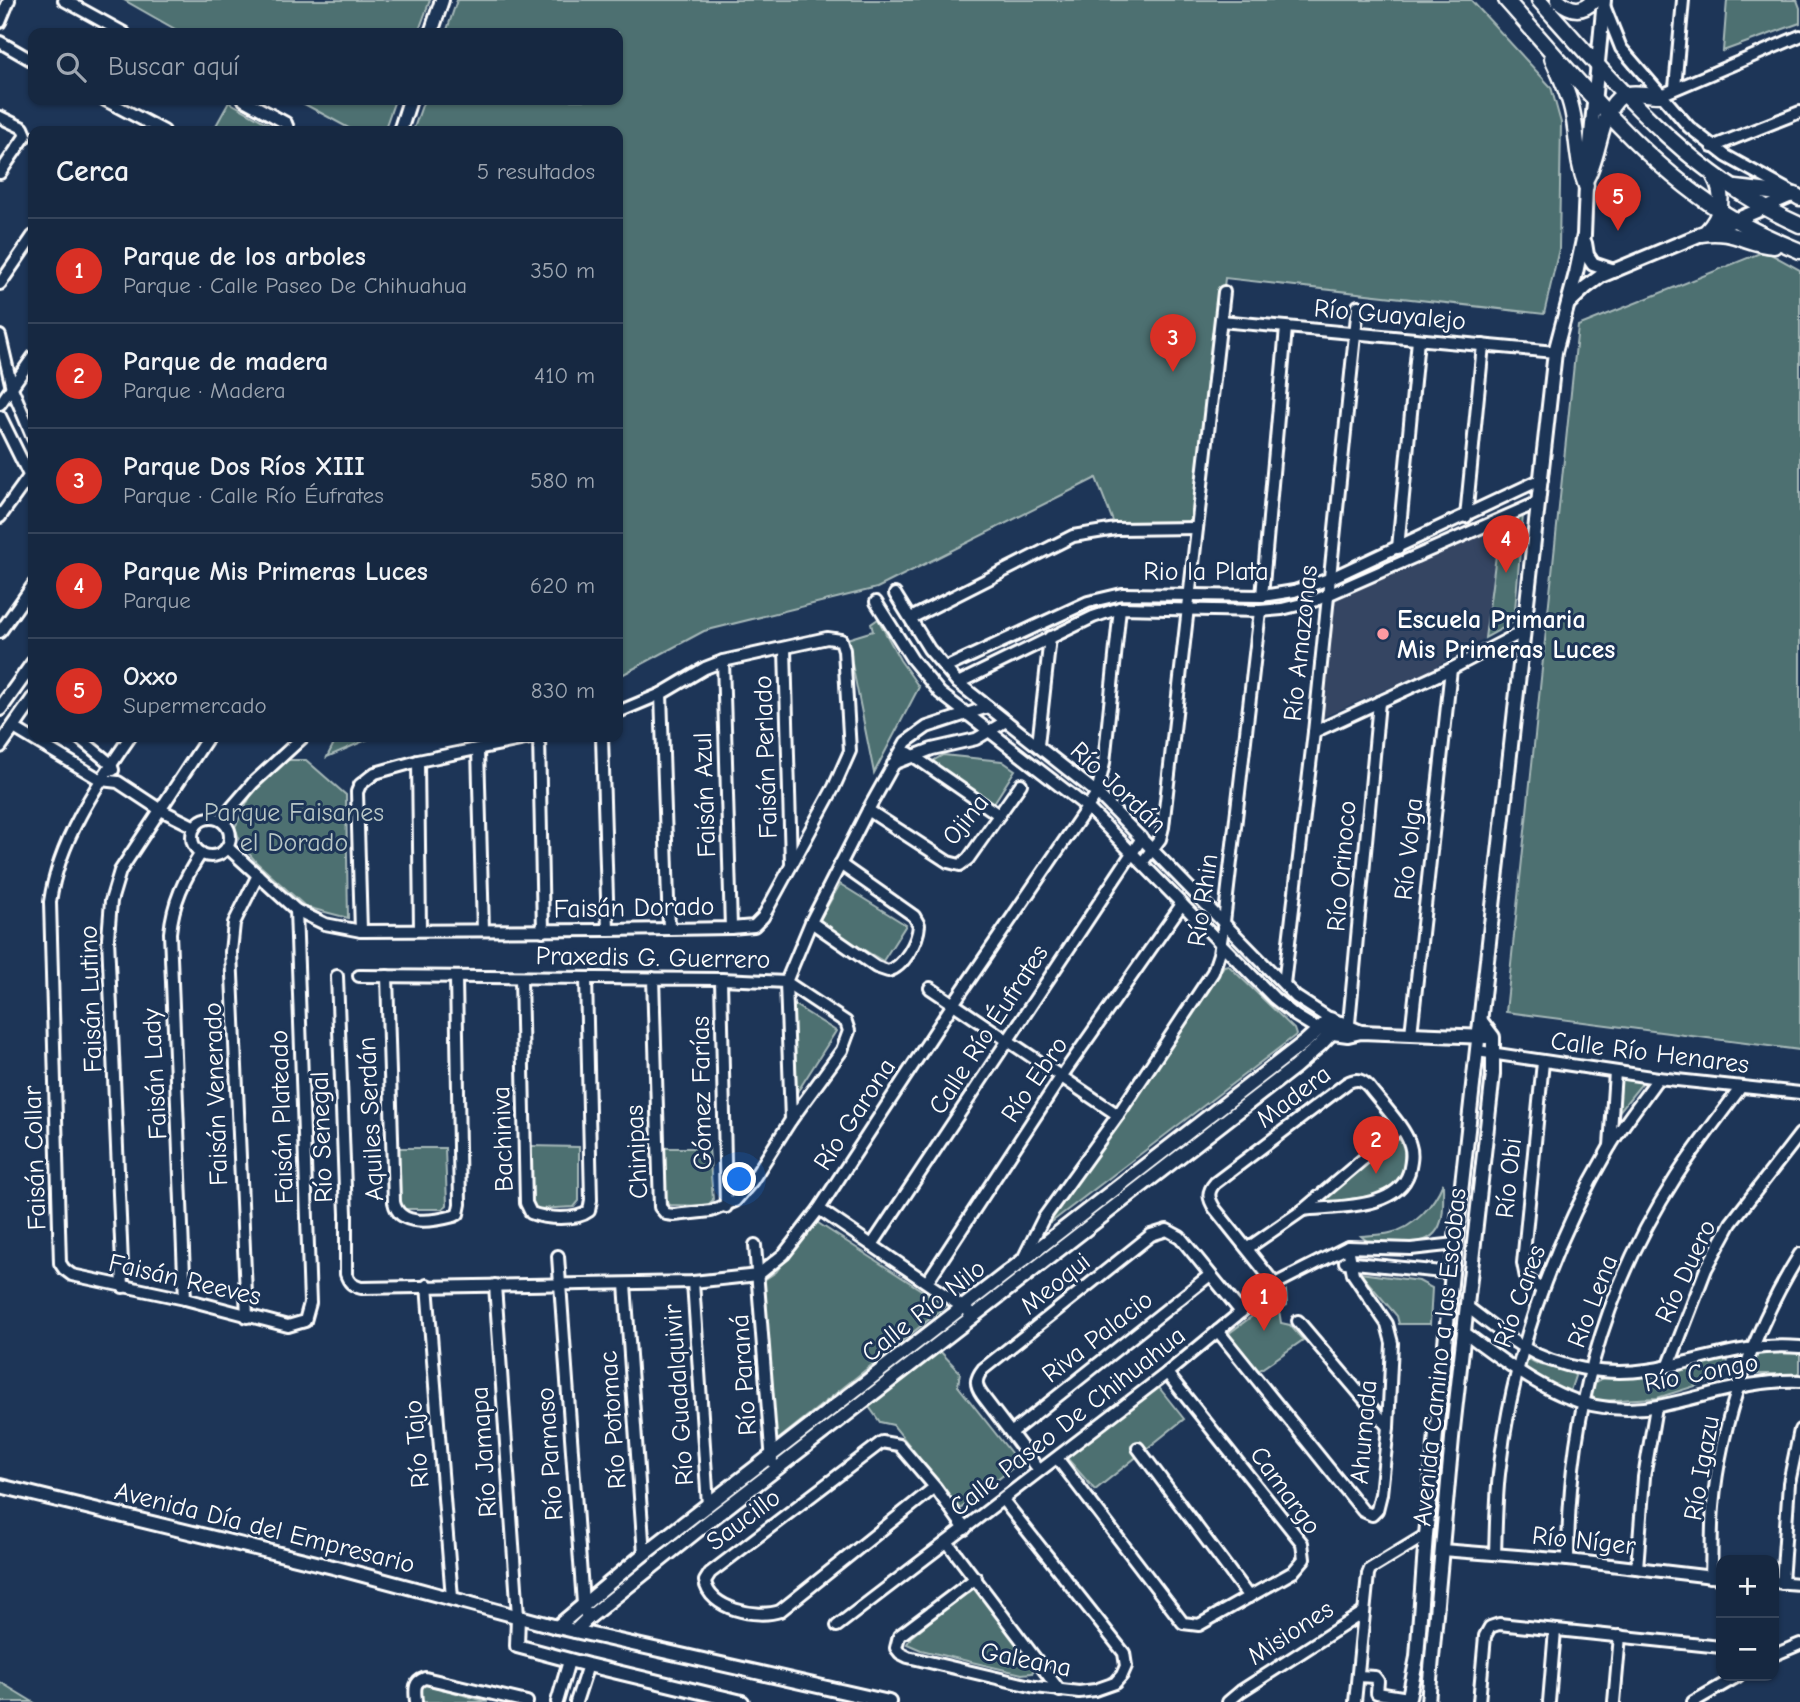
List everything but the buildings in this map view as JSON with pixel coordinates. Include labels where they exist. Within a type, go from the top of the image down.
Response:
[{"type":"main road","points":[[1506,0],[1607,112],[1670,172],[1735,220],[1793,248]]},
{"type":"main road","points":[[1515,0],[1537,22],[1549,23],[1555,18]]},
{"type":"main road","points":[[1539,0],[1662,132],[1728,186],[1764,208],[1800,225]]},
{"type":"main road","points":[[1558,0],[1576,10],[1600,2]]},
{"type":"main road","points":[[1546,44],[1573,112],[1578,163],[1586,182]]},
{"type":"main road","points":[[1586,182],[1596,157],[1607,112],[1616,100],[1626,94],[1661,95]]},
{"type":"main road","points":[[1703,233],[1714,223],[1720,210],[1720,190],[1714,176]]},
{"type":"main road","points":[[1728,186],[1757,192],[1798,195]]},
{"type":"main road","points":[[1703,233],[1729,233],[1768,246],[1793,248]]},
{"type":"street","points":[[0,22],[9,0]]},
{"type":"street","points":[[64,0],[115,28]]},
{"type":"street","points":[[433,28],[442,0]]},
{"type":"street","points":[[1675,88],[1683,0]]},
{"type":"street","points":[[1600,2],[1621,48],[1689,127],[1713,147],[1798,195]]},
{"type":"street","name":"Avenida Camino a las Escobas","points":[[1408,1700],[1417,1657],[1426,1535],[1452,1273],[1555,352],[1584,235],[1600,2]]},
{"type":"street","points":[[1661,95],[1800,36]]},
{"type":"street","points":[[0,42],[28,58]]},
{"type":"street","points":[[115,105],[154,126]]},
{"type":"street","points":[[252,105],[287,126]]},
{"type":"street","points":[[402,126],[408,105]]},
{"type":"street","points":[[1713,147],[1800,112]]},
{"type":"street","points":[[0,117],[25,131],[25,138],[0,173]]},
{"type":"street","points":[[1567,306],[1592,282],[1614,271],[1798,195]]},
{"type":"street","points":[[1584,235],[1589,261],[1597,267],[1614,271]]},
{"type":"street","points":[[0,284],[28,243]]},
{"type":"street","points":[[1142,863],[1153,849],[1163,827],[1224,292]]},
{"type":"street","name":"Río Amazonas","points":[[1284,984],[1314,732],[1358,306]]},
{"type":"street","name":"Río Guayalejo","points":[[1220,321],[1555,352]]},
{"type":"street","points":[[1262,596],[1286,328]]},
{"type":"street","points":[[0,336],[12,388],[28,426]]},
{"type":"street","points":[[1398,548],[1418,340]]},
{"type":"street","points":[[1465,517],[1483,345]]},
{"type":"street","points":[[0,404],[28,364]]},
{"type":"street","points":[[0,416],[28,468]]},
{"type":"street","name":"Rio la Plata","points":[[944,668],[1106,596],[1262,596],[1294,591],[1329,579],[1398,548],[1542,479]]},
{"type":"street","points":[[0,517],[28,481]]},
{"type":"street","name":"Rio la Plata","points":[[958,683],[1093,617],[1120,608],[1260,611],[1297,606],[1328,595],[1539,502]]},
{"type":"street","points":[[911,618],[1059,541],[1087,532],[1197,528]]},
{"type":"street","points":[[0,632],[28,592]]},
{"type":"street","name":"Río Jordán","points":[[895,594],[929,649],[958,683],[1097,793],[1306,1005],[1346,1027]]},
{"type":"street","points":[[876,602],[922,674],[940,693],[1087,807],[1274,998],[1296,1016],[1319,1030],[1332,1034]]},
{"type":"street","name":"Río Garona","points":[[758,1275],[784,1254],[819,1209],[953,1004],[1097,793],[1104,763],[1120,608]]},
{"type":"street","name":"Río Rhin","points":[[1021,1263],[1043,1219],[1118,1115],[1213,972],[1224,922],[1260,611]]},
{"type":"street","points":[[1314,732],[1451,669],[1524,631]]},
{"type":"street","points":[[1038,745],[1050,637]]},
{"type":"street","name":"Faisán Dorado","points":[[227,847],[296,909],[325,924],[361,931],[747,928],[758,922],[834,787],[850,751],[844,650],[841,640],[827,638],[785,649]]},
{"type":"street","points":[[623,710],[662,694],[705,668],[723,661],[785,649]]},
{"type":"street","name":"Faisán Perlado","points":[[785,649],[791,864]]},
{"type":"street","name":"Faisán Azul","points":[[723,661],[731,928]]},
{"type":"street","name":"Río Volga","points":[[1411,1034],[1451,669]]},
{"type":"street","points":[[0,709],[28,670]]},
{"type":"street","points":[[662,694],[669,929]]},
{"type":"street","name":"Río Orinoco","points":[[1346,1027],[1379,702]]},
{"type":"street","points":[[0,746],[28,706]]},
{"type":"street","name":"Praxedis G. Guerrero","points":[[359,976],[653,978],[786,982],[839,864],[901,748],[918,732],[988,707]]},
{"type":"street","points":[[893,764],[932,749],[964,743],[989,733],[1006,721]]},
{"type":"street","points":[[13,728],[28,737]]},
{"type":"street","points":[[37,742],[101,780],[118,782],[195,827]]},
{"type":"street","points":[[84,742],[111,764],[118,782]]},
{"type":"street","name":"Faisán Collar","points":[[60,1263],[50,902],[64,849],[101,780],[126,742]]},
{"type":"street","name":"Faisán Lutino","points":[[123,1287],[108,921],[120,871],[205,742]]},
{"type":"street","points":[[221,820],[253,783],[298,742]]},
{"type":"street","points":[[361,931],[357,792],[365,780],[375,773],[418,761],[512,742]]},
{"type":"street","points":[[537,742],[543,931]]},
{"type":"street","points":[[602,742],[608,930]]},
{"type":"street","points":[[901,748],[999,816]]},
{"type":"street","points":[[478,749],[483,930]]},
{"type":"street","points":[[418,761],[420,929]]},
{"type":"street","name":"Ojina","points":[[868,810],[948,862],[960,865],[968,859],[1021,783]]},
{"type":"street","points":[[205,818],[221,820],[230,834],[227,847],[217,855],[201,853],[192,840],[195,827],[205,818]]},
{"type":"street","name":"Calle Río Éufrates","points":[[872,1245],[1142,838]]},
{"type":"street","name":"Faisán Lady","points":[[185,1299],[170,933],[182,883],[201,853]]},
{"type":"street","points":[[811,922],[876,967],[888,971],[897,967],[916,940],[919,925],[914,916],[839,864]]},
{"type":"street","name":"Faisán Venerado","points":[[247,1317],[231,952],[234,923],[258,875]]},
{"type":"street","name":"Río Ebro","points":[[927,1282],[1062,1077],[1182,904]]},
{"type":"street","name":"Faisán Plateado","points":[[296,909],[310,1303],[305,1321]]},
{"type":"street","name":"Río Senegal","points":[[337,976],[348,1281],[361,1288],[427,1285]]},
{"type":"street","name":"Aquiles Serdán","points":[[387,976],[394,1202],[398,1214],[403,1218],[415,1220],[454,1216],[458,1214],[460,1204],[456,978]]},
{"type":"street","name":"Bachiniva","points":[[521,978],[526,1203],[528,1210],[538,1216],[576,1217],[589,1211],[591,1200],[586,978]]},
{"type":"street","name":"Chinipas","points":[[653,978],[660,1207],[666,1213],[674,1215],[711,1211],[726,1206]]},
{"type":"street","name":"Gómez Farías","points":[[721,979],[726,1206]]},
{"type":"street","points":[[726,1206],[735,1201],[751,1181],[790,1120],[842,1050],[849,1031],[849,1026],[841,1017],[786,982]]},
{"type":"street","points":[[786,982],[790,1120]]},
{"type":"street","points":[[930,988],[1118,1115]]},
{"type":"street","points":[[1481,1021],[1493,1037]]},
{"type":"street","points":[[1346,1027],[1411,1034],[1493,1037]]},
{"type":"street","name":"Calle Río Nilo","points":[[557,1627],[644,1554],[1319,1030],[1346,1027]]},
{"type":"street","name":"Calle Río Nilo","points":[[575,1631],[773,1471],[1295,1067],[1332,1034],[1346,1027]]},
{"type":"street","name":"Avenida Camino a las Escobas","points":[[1428,1702],[1452,1438],[1494,1054],[1493,1037]]},
{"type":"street","name":"Calle Río Henares","points":[[1477,1051],[1658,1078],[1800,1093]]},
{"type":"street","name":"Río Obi","points":[[1542,1290],[1526,1278],[1523,1263],[1543,1062]]},
{"type":"street","points":[[1610,1147],[1615,1072]]},
{"type":"street","name":"Río Cares","points":[[1495,1554],[1499,1474],[1517,1372],[1542,1290],[1610,1147],[1658,1078]]},
{"type":"street","name":"Madera","points":[[1275,1284],[1210,1201],[1210,1190],[1215,1182],[1352,1080],[1366,1084],[1400,1128]]},
{"type":"street","name":"Río Lena","points":[[1568,1560],[1570,1492],[1582,1402],[1590,1369],[1612,1305],[1630,1261],[1654,1215],[1676,1178],[1741,1087]]},
{"type":"street","points":[[1248,1248],[1303,1210],[1400,1128],[1411,1145],[1412,1158],[1407,1176],[1399,1190],[1376,1202],[1303,1210]]},
{"type":"street","name":"Río Duero","points":[[1669,1365],[1706,1269],[1731,1223],[1800,1134]]},
{"type":"street","points":[[819,1209],[974,1315]]},
{"type":"street","name":"Meoqui","points":[[1039,1470],[978,1390],[976,1384],[979,1373],[1151,1235],[1167,1230],[1175,1233],[1241,1312]]},
{"type":"street","name":"Calle Paseo De Chihuahua","points":[[837,1626],[1167,1373],[1275,1284],[1348,1247],[1411,1249],[1456,1244]]},
{"type":"street","name":"Río Paraná","points":[[755,1245],[773,1471]]},
{"type":"street","name":"Ahumada","points":[[1218,1331],[1363,1511],[1369,1515],[1375,1513],[1379,1506],[1388,1427],[1391,1334],[1353,1274],[1348,1247]]},
{"type":"street","name":"Río Igazu","points":[[1716,1577],[1713,1508],[1716,1481],[1740,1386],[1753,1346],[1800,1254]]},
{"type":"street","name":"Río Parnaso","points":[[558,1256],[583,1604],[587,1619]]},
{"type":"street","points":[[1329,1257],[1349,1263],[1452,1273]]},
{"type":"street","name":"Faisán Reeves","points":[[60,1263],[72,1275],[185,1299],[247,1317],[288,1326],[305,1321]]},
{"type":"street","points":[[427,1285],[693,1282],[758,1275]]},
{"type":"street","name":"Riva Palacio","points":[[1011,1433],[1210,1275]]},
{"type":"street","name":"Río Guadalquivir","points":[[693,1282],[708,1505]]},
{"type":"street","name":"Río Potomac","points":[[625,1284],[644,1554]]},
{"type":"street","name":"Río Tajo","points":[[427,1285],[452,1598]]},
{"type":"street","name":"Río Jamapa","points":[[495,1285],[518,1616]]},
{"type":"street","name":"Río Congo","points":[[1466,1306],[1524,1348],[1562,1364],[1590,1369],[1631,1371],[1753,1346],[1800,1347]]},
{"type":"street","points":[[1298,1321],[1388,1427]]},
{"type":"street","name":"Río Congo","points":[[1464,1332],[1517,1372],[1544,1388],[1582,1402],[1609,1408],[1656,1407],[1740,1386],[1770,1381],[1800,1381]]},
{"type":"street","name":"Camargo","points":[[1057,1458],[1183,1623],[1199,1625],[1300,1566],[1304,1559],[1302,1543],[1167,1373]]},
{"type":"street","points":[[1637,1568],[1644,1477],[1656,1407]]},
{"type":"street","points":[[1779,1572],[1788,1483],[1800,1430]]},
{"type":"street","points":[[1436,1437],[1452,1438]]},
{"type":"street","name":"Saucillo","points":[[935,1487],[780,1611],[761,1615],[731,1608],[705,1587],[710,1573],[882,1442],[899,1445],[935,1487],[965,1529]]},
{"type":"street","points":[[1138,1448],[1249,1597]]},
{"type":"street","name":"Avenida Día del Empresario","points":[[0,1486],[156,1522],[557,1627],[888,1702]]},
{"type":"street","name":"Galeana","points":[[976,1578],[900,1636],[896,1648],[900,1653],[1060,1691],[1079,1692],[1107,1687],[1122,1675],[1126,1659],[1003,1500]]},
{"type":"street","points":[[1355,1702],[1370,1569],[1407,1544],[1426,1535]]},
{"type":"street","points":[[948,1543],[1060,1691]]},
{"type":"street","name":"Río Níger","points":[[1441,1550],[1568,1560],[1716,1577]]},
{"type":"street","points":[[1779,1582],[1800,1584]]},
{"type":"street","name":"Misiones","points":[[1228,1702],[1241,1690],[1364,1612]]},
{"type":"street","points":[[518,1616],[516,1646],[742,1702]]},
{"type":"street","points":[[1479,1702],[1485,1636],[1490,1627],[1506,1623],[1716,1646]]},
{"type":"street","points":[[1549,1702],[1555,1630]]},
{"type":"street","points":[[1614,1702],[1620,1636]]},
{"type":"street","points":[[1779,1653],[1800,1644]]},
{"type":"street","points":[[557,1702],[569,1661]]},
{"type":"street","points":[[576,1702],[588,1665]]},
{"type":"street","points":[[1358,1676],[1375,1677],[1378,1681],[1377,1693],[1408,1700]]},
{"type":"street","points":[[416,1702],[415,1685],[425,1678],[527,1702]]},
{"type":"street","points":[[1693,1702],[1729,1681]]},
{"type":"street","name":"Misiones","points":[[1237,1702],[1241,1690]]},
{"type":"shaded area","name":"Escuela Primaria Mis Primeras Luces","points":[[1500,525],[1485,638],[1432,669],[1317,720],[1335,598]]},
{"type":"green space","points":[[124,0],[430,0],[420,28],[173,28]]},
{"type":"green space","points":[[457,0],[1471,0],[1551,87],[1561,123],[1559,249],[1544,314],[1225,278],[1197,528],[1116,529],[1096,478],[877,588],[704,631],[623,674],[623,126],[415,126],[422,105],[623,105],[623,28],[448,28]]},
{"type":"green space","points":[[1727,0],[1797,0],[1800,23],[1723,51]]},
{"type":"green space","points":[[227,105],[234,105],[272,126],[216,126]]},
{"type":"green space","points":[[306,105],[393,105],[386,126],[345,126]]},
{"type":"green space","points":[[1765,251],[1800,270],[1800,1050],[1506,1012],[1578,326]]},
{"type":"green space","points":[[1523,515],[1514,622],[1485,638],[1500,525]]},
{"type":"green space","points":[[878,619],[900,660],[919,687],[874,773],[847,639],[873,631],[871,624]]},
{"type":"green space","points":[[334,742],[362,742],[327,757]]},
{"type":"green space","points":[[943,755],[1002,761],[1015,770],[992,806],[931,762]]},
{"type":"green space","name":"Parque Faisanes el Dorado","points":[[284,760],[306,760],[346,795],[348,918],[306,907],[256,862],[241,844],[235,827],[254,789]]},
{"type":"green space","points":[[840,884],[906,925],[883,961],[818,923]]},
{"type":"green space","points":[[1228,965],[1294,1029],[1296,1035],[1049,1224],[1224,966]]},
{"type":"green space","points":[[793,1004],[836,1031],[798,1091],[793,1084]]},
{"type":"green space","points":[[1617,1079],[1643,1082],[1614,1118]]},
{"type":"green space","points":[[1397,1139],[1406,1143],[1406,1162],[1402,1176],[1394,1186],[1372,1195],[1327,1204],[1322,1201],[1324,1196]]},
{"type":"green space","points":[[530,1146],[579,1147],[579,1201],[574,1207],[537,1209],[532,1205]]},
{"type":"green space","points":[[399,1148],[445,1148],[447,1205],[442,1209],[403,1209],[399,1205]]},
{"type":"green space","points":[[663,1148],[709,1148],[713,1200],[707,1206],[670,1205],[663,1197]]},
{"type":"green space","points":[[1443,1183],[1442,1217],[1432,1236],[1423,1241],[1401,1243],[1367,1241],[1361,1236],[1390,1233],[1415,1221],[1429,1207]]},
{"type":"green space","points":[[815,1221],[946,1306],[776,1441],[761,1282],[776,1272]]},
{"type":"green space","points":[[1360,1273],[1419,1281],[1432,1288],[1430,1324],[1399,1324],[1397,1316]]},
{"type":"green space","points":[[1286,1291],[1287,1305],[1279,1310],[1281,1323],[1290,1325],[1303,1340],[1257,1372],[1224,1337]]},
{"type":"green space","points":[[938,1349],[960,1372],[958,1386],[1019,1463],[960,1509],[893,1425],[880,1422],[867,1404]]},
{"type":"green space","points":[[1755,1349],[1800,1352],[1800,1372],[1747,1374]]},
{"type":"green space","points":[[1729,1356],[1724,1377],[1657,1398],[1597,1401],[1589,1393],[1594,1383],[1605,1377],[1648,1376]]},
{"type":"green space","points":[[1525,1357],[1540,1365],[1572,1371],[1575,1376],[1570,1391],[1561,1392],[1522,1371]]},
{"type":"green space","points":[[1157,1385],[1184,1419],[1095,1490],[1066,1457]]},
{"type":"green space","points":[[972,1587],[1035,1667],[1032,1673],[1022,1674],[921,1650],[907,1644],[911,1637]]},
{"type":"green space","points":[[0,1682],[33,1702],[0,1702]]},
{"type":"green space","points":[[421,1683],[488,1702],[422,1702]]},
{"type":"place","name":"Oxxo","points":[[1618,231]]},
{"type":"place","name":"Parque Dos Ríos XIII","points":[[1173,372]]},
{"type":"place","name":"Parque Mis Primeras Luces","points":[[1506,573]]},
{"type":"place","name":"Escuela Primaria Mis Primeras Luces","points":[[1383,634]]},
{"type":"place","name":"Parque de madera","points":[[1376,1174]]},
{"type":"place","name":"Parque de los arboles","points":[[1264,1331]]}]
